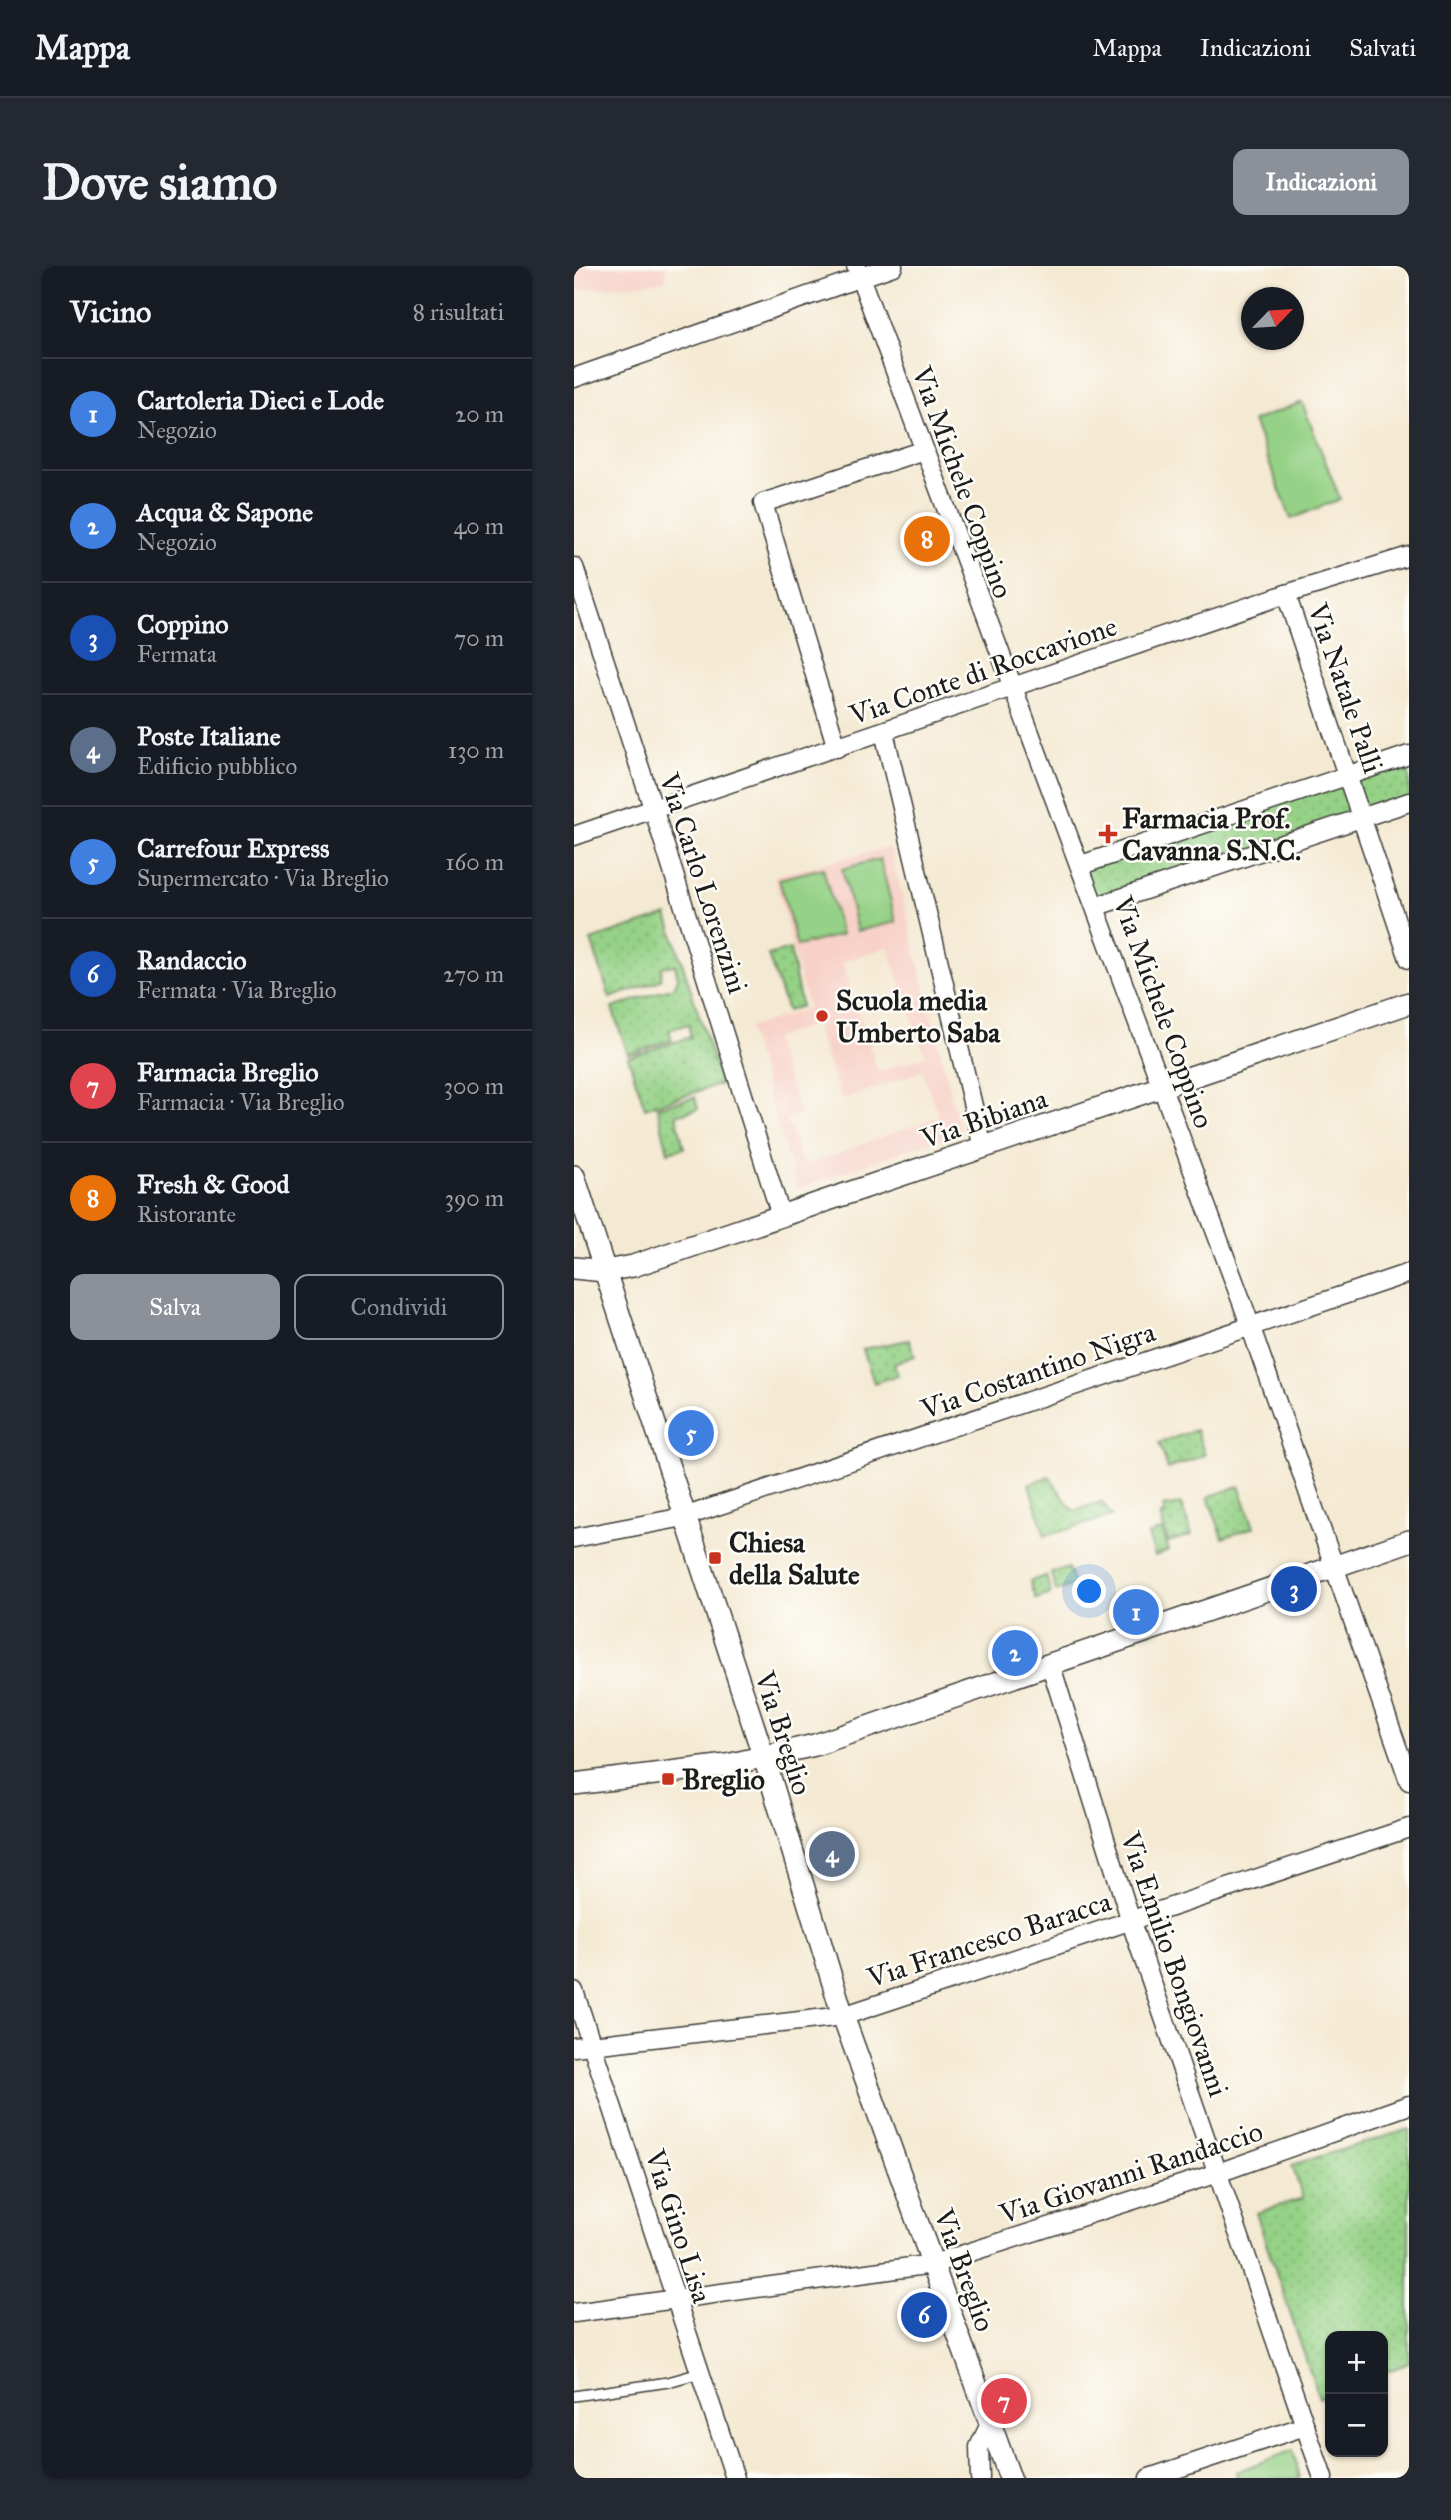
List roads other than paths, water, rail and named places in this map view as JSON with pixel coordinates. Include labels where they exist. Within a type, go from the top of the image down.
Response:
[{"type":"street","points":[[574,378],[858,271],[893,266]]},
{"type":"street","name":"Via Michele Coppino","points":[[858,271],[1011,688],[1097,906],[1251,1327],[1409,1781]]},
{"type":"street","points":[[838,748],[762,503],[924,450]]},
{"type":"street","name":"Via Conte di Roccavione","points":[[574,836],[1286,594],[1409,556]]},
{"type":"street","name":"Via Carlo Lorenzini","points":[[574,567],[781,1216]]},
{"type":"street","name":"Via Natale Palli","points":[[1286,594],[1409,959]]},
{"type":"street","points":[[884,732],[983,1148]]},
{"type":"street","points":[[1081,865],[1409,755]]},
{"type":"street","points":[[1097,906],[1409,802]]},
{"type":"street","name":"Via Bibiana","points":[[574,1268],[605,1271],[633,1266],[1409,1003]]},
{"type":"street","name":"Via Breglio","points":[[574,1176],[764,1759],[843,2016],[1010,2478]]},
{"type":"street","name":"Via Costantino Nigra","points":[[574,1538],[684,1517],[1409,1273]]},
{"type":"street","points":[[574,1784],[764,1759],[851,1733],[1409,1541]]},
{"type":"street","name":"Via Emilio Bongiovanni","points":[[1050,1663],[1131,1920],[1322,2478]]},
{"type":"street","name":"Via Francesco Baracca","points":[[583,2046],[843,2016],[1409,1828]]},
{"type":"street","name":"Via Gino Lisa","points":[[574,1991],[583,2046],[676,2301],[735,2478]]},
{"type":"street","name":"Via Giovanni Randaccio","points":[[574,2313],[933,2264],[1218,2173],[1409,2105]]},
{"type":"street","points":[[980,2478],[979,2447],[990,2424]]},
{"type":"street","points":[[1149,2478],[1305,2426]]},
{"type":"lane","points":[[574,2396],[668,2382],[700,2373]]},
{"type":"place","name":"Fresh & Good","points":[[927,539]]},
{"type":"place","name":"Farmacia Prof. Cavanna S.N.C.","points":[[1108,834]]},
{"type":"place","name":"Scuola media Umberto Saba","points":[[822,1016]]},
{"type":"place","name":"Carrefour Express","points":[[691,1433]]},
{"type":"place","name":"Chiesa della Salute","points":[[715,1558]]},
{"type":"place","name":"Coppino","points":[[1294,1589]]},
{"type":"place","name":"Cartoleria Dieci e Lode","points":[[1136,1612]]},
{"type":"place","name":"Acqua & Sapone","points":[[1015,1653]]},
{"type":"place","name":"Breglio","points":[[668,1779]]},
{"type":"place","name":"Poste Italiane","points":[[832,1854]]},
{"type":"place","name":"Randaccio","points":[[924,2315]]},
{"type":"place","name":"Farmacia Breglio","points":[[1004,2401]]}]
